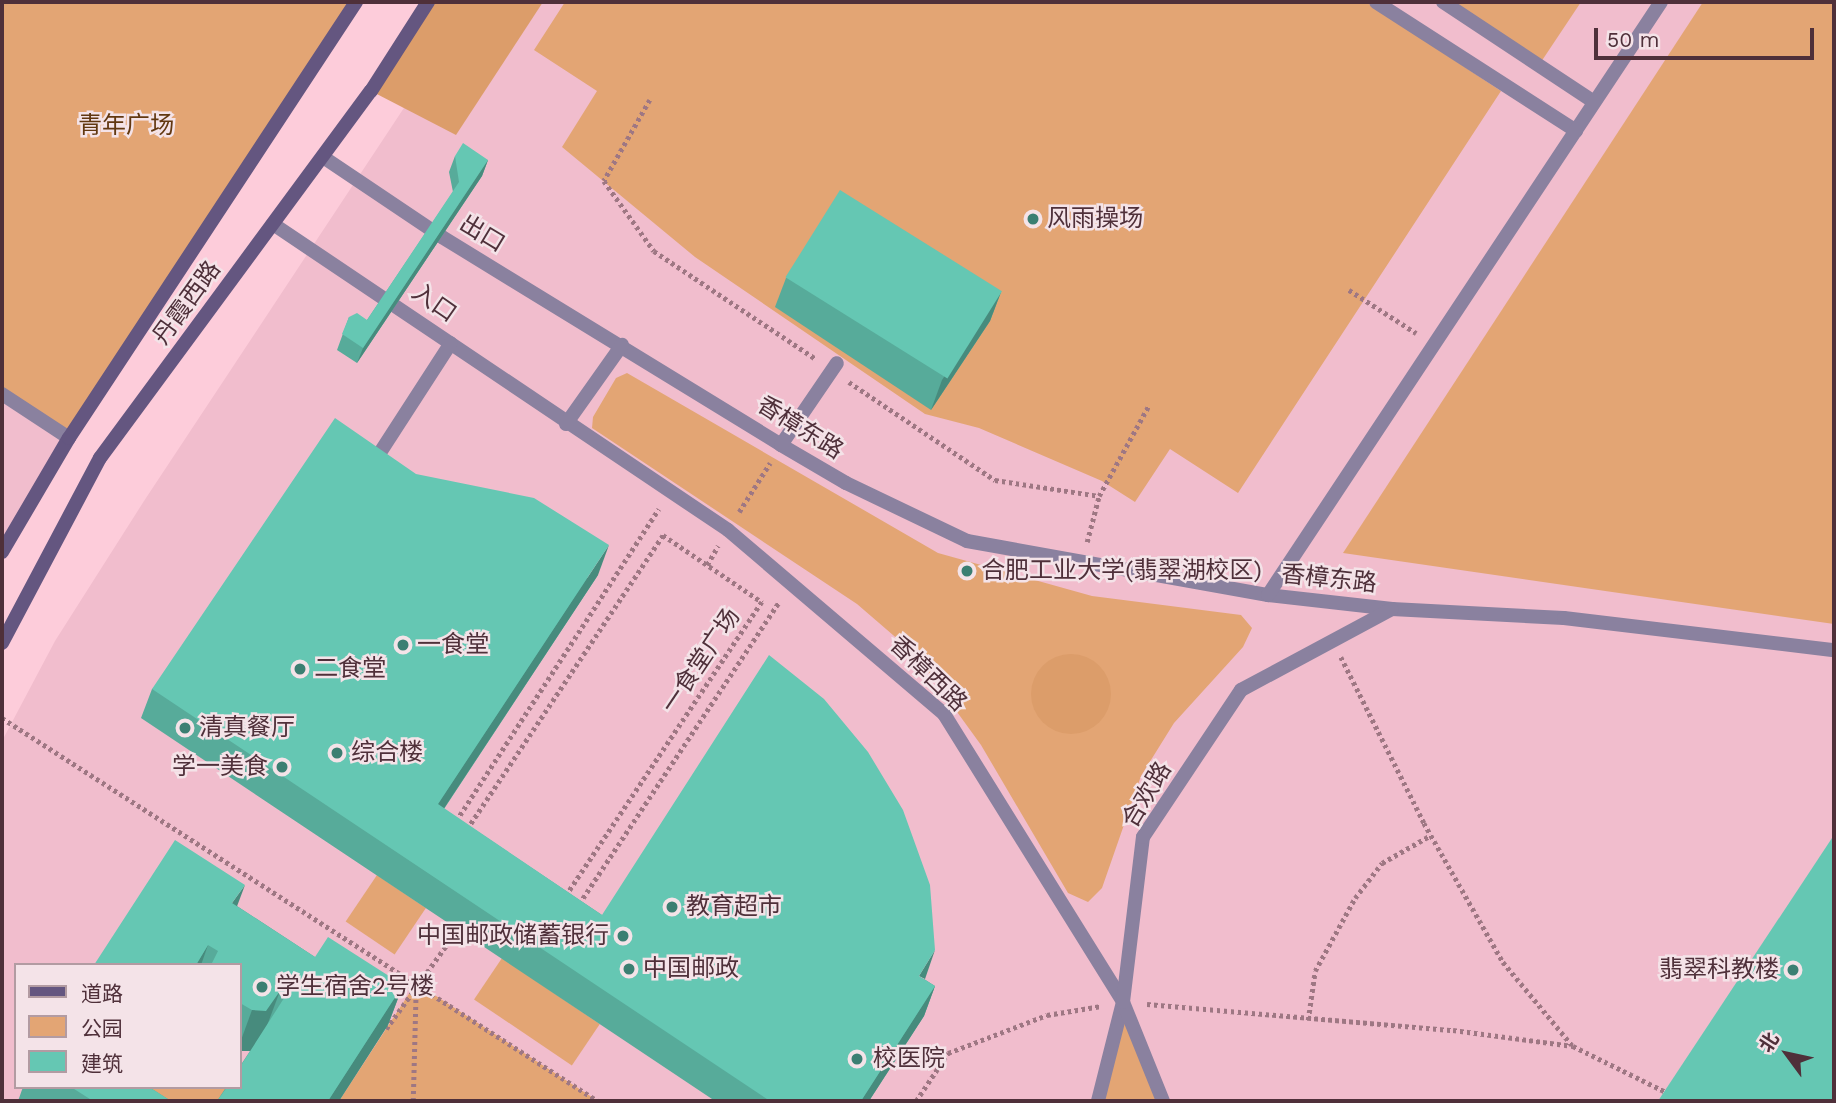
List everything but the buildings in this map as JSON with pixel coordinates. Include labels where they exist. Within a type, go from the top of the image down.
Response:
[{"type":"main road","name":"丹霞西路","points":[[2,552],[69,438],[356,2]]},
{"type":"main road","name":"丹霞西路","points":[[2,643],[100,458],[323,157],[428,2]]},
{"type":"street","points":[[1376,2],[1576,131]]},
{"type":"street","points":[[1443,2],[1594,102]]},
{"type":"street","points":[[1268,595],[1661,2]]},
{"type":"street","name":"出口","points":[[323,157],[442,237],[622,345]]},
{"type":"street","name":"入口","points":[[273,224],[452,343],[566,424]]},
{"type":"street","points":[[365,476],[452,343]]},
{"type":"street","points":[[566,424],[622,345]]},
{"type":"street","name":"香樟东路","points":[[622,345],[846,483],[967,541],[1268,595],[1392,609],[1564,618],[1834,650]]},
{"type":"street","points":[[781,444],[837,363]]},
{"type":"street","points":[[2,394],[69,438]]},
{"type":"street","name":"香樟西路","points":[[566,424],[669,494],[728,530],[944,713],[1123,1002]]},
{"type":"street","name":"合欢路","points":[[1163,1101],[1123,1002],[1143,837],[1241,690],[1392,609]]},
{"type":"street","points":[[1098,1101],[1123,1002]]},
{"type":"path","points":[[1349,290],[1434,345]]},
{"type":"path","points":[[728,530],[781,444]]},
{"type":"path","points":[[449,832],[669,494]]},
{"type":"path","points":[[1082,562],[1098,496]]},
{"type":"path","name":"一食堂广场","points":[[663,535],[762,602],[559,906],[459,841],[663,535]]},
{"type":"path","points":[[572,915],[792,582]]},
{"type":"path","points":[[1333,640],[1431,835],[1503,962],[1573,1046]]},
{"type":"path","points":[[2,718],[598,1101]]},
{"type":"path","points":[[1308,1020],[1315,971],[1355,898],[1382,863],[1431,835]]},
{"type":"path","points":[[381,1036],[416,983],[466,918]]},
{"type":"path","points":[[413,1101],[416,983]]},
{"type":"path","points":[[916,1101],[948,1053],[1047,1015],[1123,1002],[1308,1020],[1453,1030],[1573,1046],[1681,1101]]},
{"type":"shaded area","points":[[428,2],[543,2],[456,135],[371,91]]},
{"type":"shaded area","name":"合肥工业大学(翡翠湖校区)","points":[[474,2],[1834,2],[1834,1101],[2,1101],[2,741],[55,641],[144,501]]},
{"type":"shaded area","points":[[2,394],[69,438],[2,552]]},
{"type":"shaded area","points":[[1071,654],[1086,657],[1099,666],[1108,679],[1111,694],[1108,709],[1099,722],[1086,731],[1071,734],[1056,731],[1043,722],[1034,709],[1031,694],[1034,679],[1043,666],[1056,657]]},
{"type":"green space","name":"青年广场","points":[[2,2],[356,2],[69,438],[2,394]]},
{"type":"green space","name":"风雨操场","points":[[565,2],[1366,2],[1501,91],[1238,493],[1170,449],[1135,502],[1102,481],[979,428],[925,414],[695,257],[562,147],[597,91],[534,50]]},
{"type":"green space","points":[[1443,2],[1581,2],[1539,65]]},
{"type":"green space","points":[[1703,2],[1834,2],[1834,624],[1343,553]]},
{"type":"green space","points":[[627,373],[938,553],[1092,596],[1241,615],[1252,628],[1243,647],[1174,723],[1141,776],[1102,888],[1088,902],[1068,893],[981,745],[915,654],[857,604],[592,428],[593,417],[616,378]]},
{"type":"green space","points":[[377,875],[426,908],[395,954],[346,921]]},
{"type":"green space","points":[[502,958],[600,1024],[572,1065],[474,999]]},
{"type":"green space","points":[[416,983],[598,1101],[339,1101]]},
{"type":"green space","points":[[1123,1002],[1163,1101],[1098,1101]]},
{"type":"green space","points":[[127,1089],[237,1089],[229,1101],[119,1101]]},
{"type":"place","name":"风雨操场","points":[[1033,219]]},
{"type":"place","name":"合肥工业大学(翡翠湖校区)","points":[[967,571]]},
{"type":"place","name":"一食堂","points":[[403,645]]},
{"type":"place","name":"二食堂","points":[[300,669]]},
{"type":"place","name":"清真餐厅","points":[[185,728]]},
{"type":"place","name":"综合楼","points":[[337,753]]},
{"type":"place","name":"学一美食","points":[[282,767]]},
{"type":"place","name":"教育超市","points":[[672,907]]},
{"type":"place","name":"中国邮政储蓄银行","points":[[623,936]]},
{"type":"place","name":"中国邮政","points":[[629,969]]},
{"type":"place","name":"翡翠科教楼","points":[[1793,970]]},
{"type":"place","name":"学生宿舍2号楼","points":[[262,987]]},
{"type":"place","name":"校医院","points":[[857,1059]]}]
